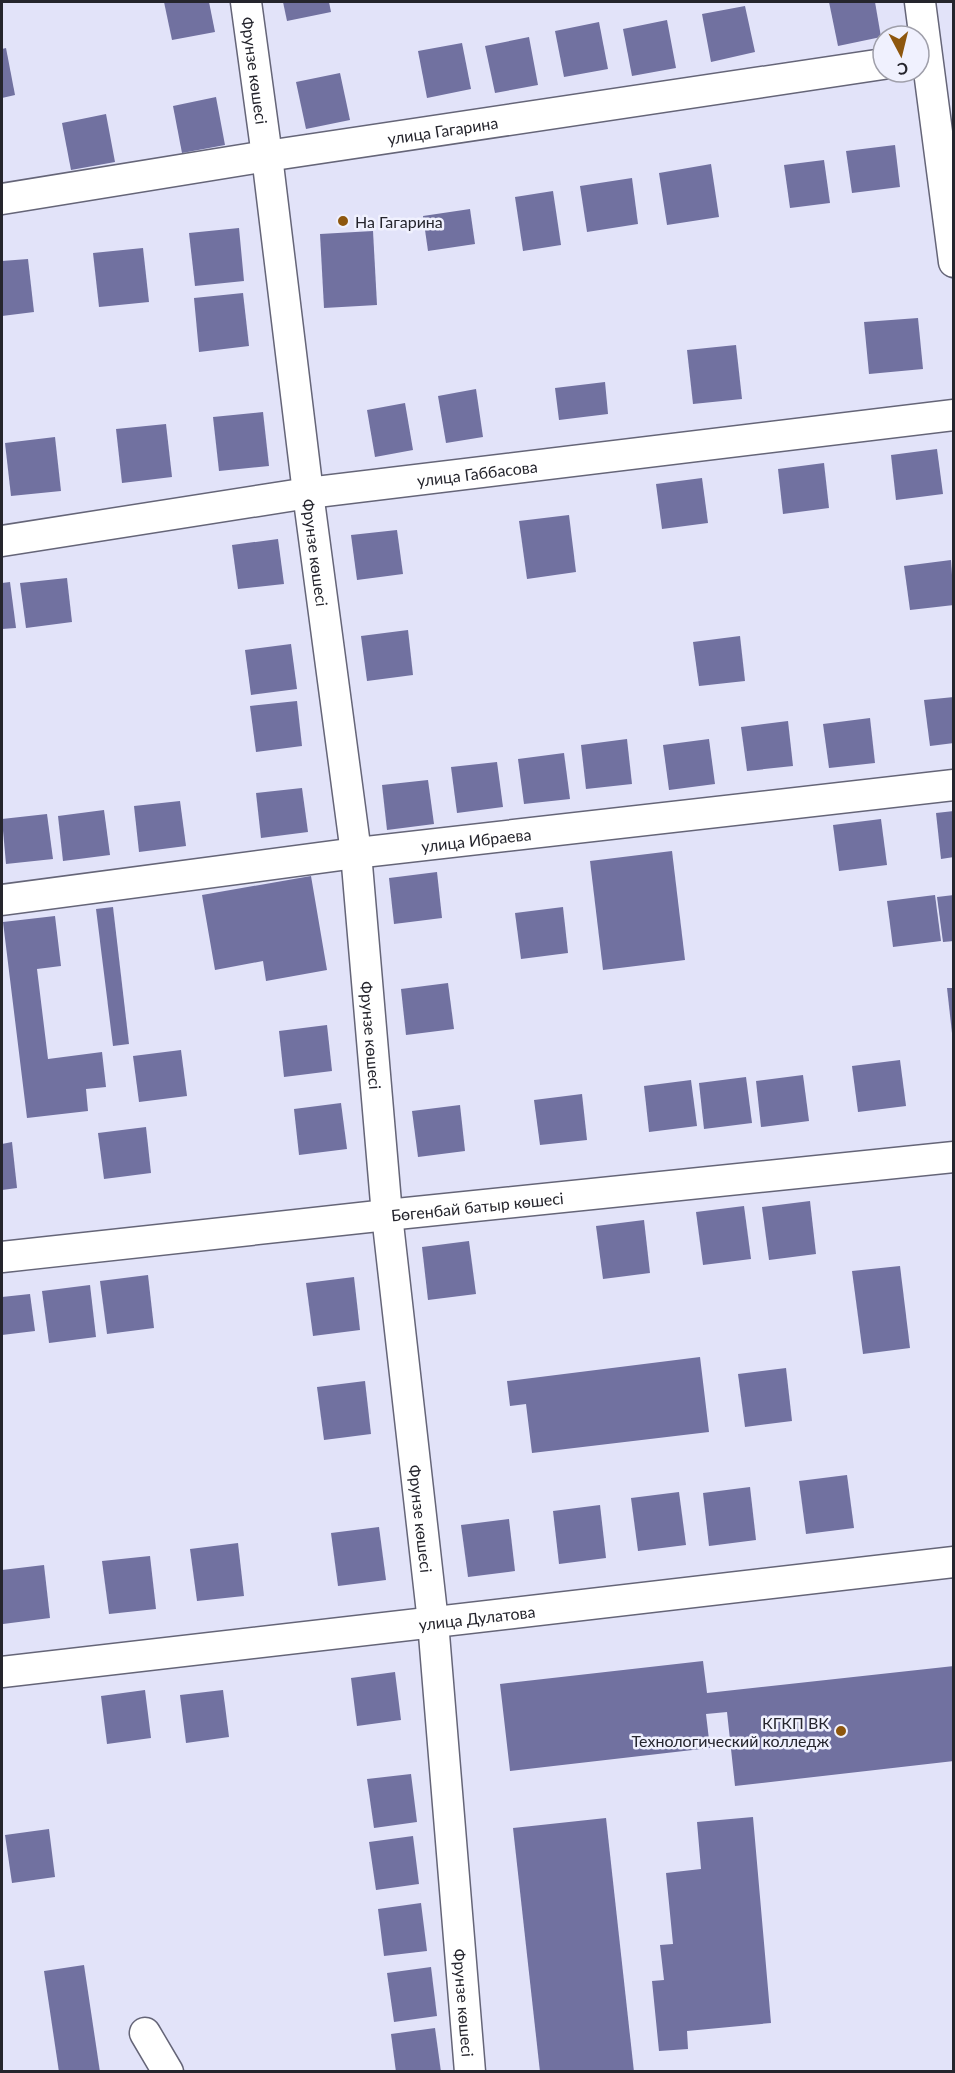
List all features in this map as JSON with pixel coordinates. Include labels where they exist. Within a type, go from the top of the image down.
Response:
[{"type":"street","name":"Фрунзе көшесі","points":[[246,2],[356,853],[387,1215],[433,1622],[470,2072]]},
{"type":"street","points":[[920,2],[934,56],[954,262]]},
{"type":"street","name":"улица Гагарина","points":[[2,199],[267,156],[871,66]]},
{"type":"street","name":"улица Габбасова","points":[[2,541],[308,493],[954,415]]},
{"type":"street","name":"улица Ибраева","points":[[2,900],[356,853],[954,785]]},
{"type":"street","name":"Бөгенбай батыр көшесі","points":[[2,1257],[954,1157]]},
{"type":"street","name":"улица Дулатова","points":[[2,1672],[954,1562]]},
{"type":"street","points":[[145,2033],[168,2072]]},
{"type":"building","points":[[164,2],[209,2],[215,32],[172,40]]},
{"type":"building","points":[[283,2],[329,2],[331,12],[287,21]]},
{"type":"building","points":[[829,2],[875,2],[879,24],[871,24],[871,39],[838,46]]},
{"type":"building","points":[[745,6],[755,52],[711,62],[702,14]]},
{"type":"building","points":[[667,20],[676,68],[632,76],[623,29]]},
{"type":"building","points":[[599,22],[608,69],[564,77],[555,31]]},
{"type":"building","points":[[529,37],[538,85],[495,93],[485,46]]},
{"type":"building","points":[[462,43],[471,89],[427,98],[418,51]]},
{"type":"building","points":[[6,48],[15,95],[2,98],[2,49]]},
{"type":"building","points":[[340,73],[350,120],[306,129],[296,82]]},
{"type":"building","points":[[216,97],[225,145],[182,153],[173,106]]},
{"type":"building","points":[[106,114],[115,162],[71,170],[62,123]]},
{"type":"building","points":[[895,145],[900,187],[852,193],[846,151]]},
{"type":"building","points":[[824,160],[830,203],[790,208],[784,165]]},
{"type":"building","points":[[711,164],[719,217],[667,225],[659,173]]},
{"type":"building","points":[[632,178],[638,224],[587,232],[580,186]]},
{"type":"building","points":[[553,191],[561,245],[523,251],[515,197]]},
{"type":"building","points":[[470,209],[475,244],[428,251],[423,216]]},
{"type":"building","points":[[239,228],[244,281],[195,286],[189,233]]},
{"type":"building","points":[[373,231],[377,305],[324,308],[320,234]]},
{"type":"building","points":[[143,248],[149,302],[99,307],[93,253]]},
{"type":"building","points":[[28,259],[34,312],[2,316],[2,261]]},
{"type":"building","points":[[243,293],[249,346],[199,352],[194,298]]},
{"type":"building","points":[[918,318],[923,369],[869,374],[864,322]]},
{"type":"building","points":[[736,345],[742,399],[693,404],[687,350]]},
{"type":"building","points":[[605,382],[608,414],[559,420],[555,388]]},
{"type":"building","points":[[476,389],[483,437],[446,443],[438,396]]},
{"type":"building","points":[[405,403],[413,450],[375,457],[367,410]]},
{"type":"building","points":[[263,412],[269,466],[219,471],[213,417]]},
{"type":"building","points":[[166,424],[172,477],[122,483],[116,429]]},
{"type":"building","points":[[55,437],[61,491],[11,496],[5,443]]},
{"type":"building","points":[[937,449],[943,494],[896,500],[891,455]]},
{"type":"building","points":[[824,463],[829,508],[783,514],[778,469]]},
{"type":"building","points":[[702,478],[708,523],[662,529],[656,484]]},
{"type":"building","points":[[569,515],[576,572],[527,579],[519,521]]},
{"type":"building","points":[[397,530],[403,574],[357,580],[351,535]]},
{"type":"building","points":[[278,539],[284,584],[238,589],[232,545]]},
{"type":"building","points":[[951,560],[954,605],[910,610],[904,566]]},
{"type":"building","points":[[67,578],[72,622],[26,628],[20,583]]},
{"type":"building","points":[[10,582],[16,628],[2,629],[2,583]]},
{"type":"building","points":[[408,630],[413,675],[367,681],[361,636]]},
{"type":"building","points":[[740,636],[745,681],[699,686],[693,642]]},
{"type":"building","points":[[291,644],[297,689],[251,695],[245,650]]},
{"type":"building","points":[[954,697],[954,743],[930,746],[924,700]]},
{"type":"building","points":[[297,701],[302,746],[256,752],[250,706]]},
{"type":"building","points":[[870,718],[875,763],[829,768],[823,724]]},
{"type":"building","points":[[788,721],[793,766],[747,771],[741,727]]},
{"type":"building","points":[[627,739],[632,784],[586,789],[581,745]]},
{"type":"building","points":[[709,739],[715,784],[669,790],[663,745]]},
{"type":"building","points":[[564,753],[570,799],[524,804],[518,759]]},
{"type":"building","points":[[497,762],[503,807],[457,813],[451,767]]},
{"type":"building","points":[[428,780],[434,824],[387,830],[382,785]]},
{"type":"building","points":[[302,788],[308,832],[261,838],[256,793]]},
{"type":"building","points":[[180,801],[186,846],[139,852],[134,806]]},
{"type":"building","points":[[104,810],[110,855],[63,861],[58,816]]},
{"type":"building","points":[[954,811],[954,857],[941,859],[936,813]]},
{"type":"building","points":[[47,814],[53,859],[6,864],[2,819]]},
{"type":"building","points":[[881,819],[887,865],[839,871],[833,825]]},
{"type":"building","points":[[672,851],[685,960],[603,970],[590,861]]},
{"type":"building","points":[[437,872],[442,918],[394,924],[389,878]]},
{"type":"building","points":[[311,876],[327,970],[266,981],[263,961],[215,970],[202,895]]},
{"type":"building","points":[[935,895],[941,941],[893,947],[887,901]]},
{"type":"building","points":[[954,895],[954,941],[943,942],[937,897]]},
{"type":"building","points":[[113,907],[129,1044],[113,1046],[96,909]]},
{"type":"building","points":[[563,907],[568,953],[521,959],[515,913]]},
{"type":"building","points":[[55,916],[61,966],[37,969],[48,1059],[102,1052],[106,1087],[86,1089],[88,1111],[27,1118],[3,922]]},
{"type":"building","points":[[448,983],[454,1029],[406,1035],[401,989]]},
{"type":"building","points":[[947,988],[954,988],[954,1033],[952,1033]]},
{"type":"building","points":[[327,1025],[332,1071],[284,1077],[279,1031]]},
{"type":"building","points":[[181,1050],[187,1096],[139,1102],[133,1056]]},
{"type":"building","points":[[900,1060],[906,1106],[858,1112],[852,1066]]},
{"type":"building","points":[[803,1075],[809,1121],[761,1127],[756,1081]]},
{"type":"building","points":[[746,1077],[752,1123],[704,1129],[699,1083]]},
{"type":"building","points":[[691,1080],[697,1126],[649,1132],[644,1086]]},
{"type":"building","points":[[582,1094],[587,1140],[540,1145],[534,1100]]},
{"type":"building","points":[[341,1103],[347,1149],[299,1155],[294,1109]]},
{"type":"building","points":[[460,1105],[465,1151],[418,1157],[412,1111]]},
{"type":"building","points":[[146,1127],[151,1173],[104,1179],[98,1133]]},
{"type":"building","points":[[12,1142],[17,1188],[2,1190],[2,1144]]},
{"type":"building","points":[[810,1201],[816,1254],[769,1260],[762,1207]]},
{"type":"building","points":[[744,1206],[751,1259],[703,1265],[696,1212]]},
{"type":"building","points":[[644,1220],[650,1273],[603,1279],[596,1226]]},
{"type":"building","points":[[469,1241],[476,1294],[428,1300],[422,1247]]},
{"type":"building","points":[[900,1266],[910,1348],[863,1354],[852,1271]]},
{"type":"building","points":[[148,1275],[154,1328],[107,1334],[100,1281]]},
{"type":"building","points":[[354,1277],[360,1330],[313,1336],[306,1283]]},
{"type":"building","points":[[90,1285],[96,1337],[49,1343],[42,1291]]},
{"type":"building","points":[[30,1294],[35,1331],[2,1335],[2,1297]]},
{"type":"building","points":[[700,1357],[709,1432],[532,1453],[526,1404],[510,1406],[507,1381]]},
{"type":"building","points":[[786,1368],[792,1421],[745,1427],[738,1374]]},
{"type":"building","points":[[365,1381],[371,1434],[324,1440],[317,1387]]},
{"type":"building","points":[[847,1475],[854,1528],[806,1534],[799,1481]]},
{"type":"building","points":[[750,1487],[756,1540],[709,1546],[703,1493]]},
{"type":"building","points":[[679,1492],[686,1545],[638,1551],[631,1498]]},
{"type":"building","points":[[600,1505],[606,1558],[559,1564],[553,1511]]},
{"type":"building","points":[[509,1519],[515,1571],[468,1577],[461,1525]]},
{"type":"building","points":[[379,1527],[386,1580],[338,1586],[331,1533]]},
{"type":"building","points":[[238,1543],[244,1596],[197,1601],[190,1549]]},
{"type":"building","points":[[150,1556],[156,1609],[109,1614],[102,1561]]},
{"type":"building","points":[[44,1565],[50,1618],[3,1624],[2,1570]]},
{"type":"building","name":"КГКП ВК Технологический колледж","points":[[703,1661],[707,1693],[954,1666],[954,1761],[735,1786],[727,1712],[706,1714],[710,1748],[510,1771],[500,1684]]},
{"type":"building","points":[[395,1672],[401,1720],[357,1726],[351,1678]]},
{"type":"building","points":[[145,1690],[151,1738],[107,1744],[101,1696]]},
{"type":"building","points":[[223,1690],[229,1737],[186,1743],[180,1695]]},
{"type":"building","points":[[411,1774],[417,1822],[374,1828],[367,1779]]},
{"type":"building","points":[[753,1817],[771,2023],[687,2031],[688,2049],[659,2051],[652,1981],[664,1980],[660,1945],[673,1944],[666,1873],[701,1869],[697,1822]]},
{"type":"building","points":[[606,1818],[634,2072],[540,2072],[513,1828]]},
{"type":"building","points":[[49,1829],[55,1877],[12,1883],[5,1835]]},
{"type":"building","points":[[413,1836],[419,1884],[376,1890],[369,1842]]},
{"type":"building","points":[[421,1903],[427,1951],[384,1956],[378,1909]]},
{"type":"building","points":[[84,1965],[100,2072],[59,2072],[44,1971]]},
{"type":"building","points":[[431,1967],[437,2016],[394,2022],[387,1973]]},
{"type":"building","points":[[435,2028],[441,2072],[396,2072],[391,2034]]},
{"type":"place","name":"На Гагарина","points":[[343,221]]},
{"type":"place","name":"КГКП ВК Технологический колледж","points":[[841,1731]]}]
